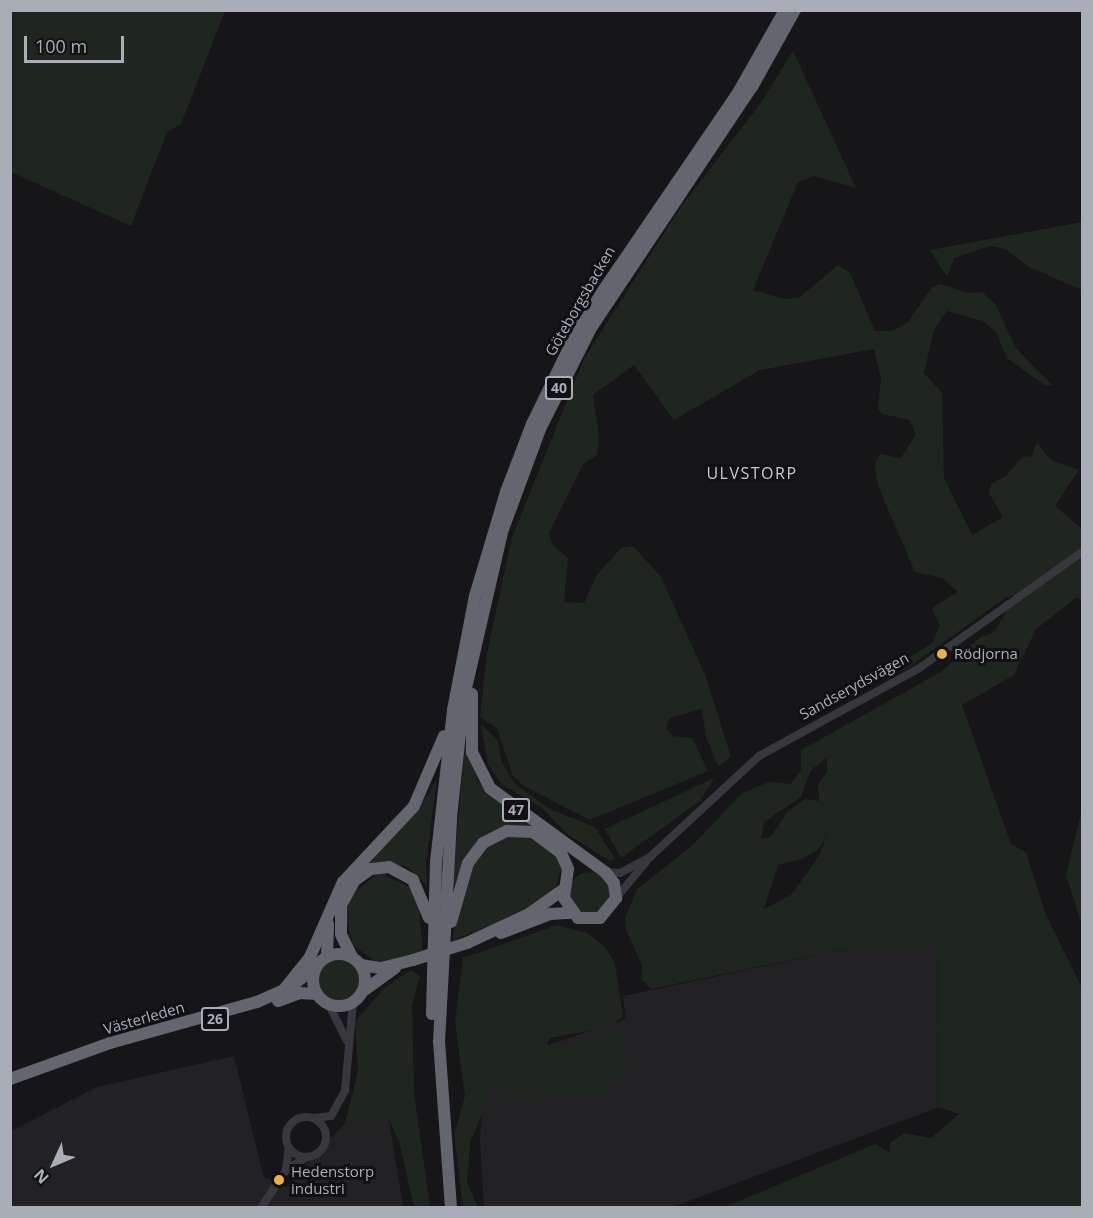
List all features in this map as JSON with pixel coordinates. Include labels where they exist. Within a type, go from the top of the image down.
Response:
[{"type":"highway","name":"Göteborgsbacken","points":[[453,710],[487,555],[547,390],[605,284],[739,91],[785,10]]},
{"type":"highway","name":"Göteborgsbacken","points":[[474,651],[502,532],[560,386],[611,292],[752,87],[795,10]]},
{"type":"highway","name":"40","points":[[443,963],[452,807],[474,651]]},
{"type":"highway","name":"47","points":[[474,651],[470,739],[482,776],[514,809],[602,870]]},
{"type":"highway","points":[[282,992],[310,957],[343,882],[414,806],[453,710]]},
{"type":"highway","name":"40","points":[[432,931],[453,710]]},
{"type":"highway","points":[[451,1208],[440,1089],[443,963],[465,871],[492,837],[523,830],[548,840],[566,861],[565,886],[572,913]]},
{"type":"highway","points":[[357,997],[365,981],[341,934],[341,905],[355,880],[371,869],[389,867],[413,880],[432,931],[434,1094],[444,1208]]},
{"type":"highway","points":[[328,917],[327,956],[356,961],[375,968],[408,961],[466,942],[550,914],[572,913],[586,920],[600,918],[616,898],[614,883],[602,870],[582,868],[565,886],[529,914],[466,942]]},
{"type":"highway","name":"26","points":[[316,968],[327,956]]},
{"type":"highway","points":[[316,968],[317,994],[328,1003],[357,997],[408,961]]},
{"type":"highway","name":"Västerleden","points":[[10,1079],[72,1055],[282,992],[316,968]]},
{"type":"highway","name":"Västerleden","points":[[10,1084],[112,1047],[300,993],[317,994]]},
{"type":"street","name":"Sandserydsvägen","points":[[616,898],[650,857],[759,756],[918,669],[1083,552]]},
{"type":"street","name":"Sandserydsvägen","points":[[602,870],[620,873],[650,857]]},
{"type":"street","points":[[261,1208],[286,1170],[306,1157],[320,1152],[331,1116],[345,1091],[357,997]]},
{"type":"street","points":[[328,1003],[349,1047]]},
{"type":"street","points":[[286,1170],[289,1147],[286,1134],[292,1123],[331,1116]]},
{"type":"street","points":[[314,1118],[326,1136]]},
{"type":"street","points":[[289,1147],[306,1157]]},
{"type":"shaded area","points":[[11,10],[225,11],[181,124],[167,132],[131,226],[11,172]]},
{"type":"shaded area","points":[[793,51],[856,188],[814,176],[798,182],[753,290],[784,299],[800,297],[838,265],[850,273],[875,331],[892,331],[908,322],[932,287],[941,284],[968,293],[982,292],[995,304],[1016,348],[1052,385],[1046,386],[1007,358],[996,332],[983,321],[947,311],[934,330],[924,373],[942,393],[944,478],[972,535],[1003,517],[989,493],[991,484],[1006,476],[1022,457],[1031,456],[1037,443],[1051,460],[1079,470],[1055,506],[1082,529],[1082,602],[1077,597],[1036,629],[1014,675],[962,705],[1011,844],[1026,852],[1046,915],[1082,988],[1082,1207],[725,1207],[875,1144],[890,1153],[890,1143],[904,1133],[931,1138],[959,1114],[939,1107],[937,948],[851,948],[651,989],[642,980],[642,965],[626,930],[625,918],[637,889],[693,845],[742,793],[769,782],[791,784],[801,770],[801,750],[941,672],[979,638],[994,632],[1016,595],[1005,598],[905,670],[902,667],[903,662],[932,643],[940,626],[932,608],[958,592],[942,578],[915,572],[878,486],[875,464],[880,454],[901,458],[916,434],[910,420],[882,414],[878,408],[881,378],[874,349],[760,370],[674,420],[634,365],[593,395],[599,439],[597,455],[583,464],[549,533],[553,545],[568,558],[564,602],[584,603],[597,575],[621,548],[633,546],[661,577],[706,677],[731,757],[718,766],[706,737],[702,709],[670,718],[666,728],[673,736],[692,738],[708,771],[590,820],[524,786],[513,776],[497,728],[480,717],[487,653],[512,537],[584,359],[680,208],[760,104]],"holes":[[[827,758],[827,772],[818,785],[819,801],[805,799],[788,811],[771,836],[761,839],[764,822],[801,797],[811,770]],[[827,835],[819,856],[791,895],[764,909],[778,865],[802,859],[820,848]]]},
{"type":"shaded area","points":[[1082,222],[1082,290],[1031,268],[1005,249],[990,246],[954,258],[947,277],[930,250]]},
{"type":"shaded area","points":[[481,725],[497,739],[502,763],[515,784],[550,809],[595,827],[615,859],[610,861],[567,834],[542,808],[501,784],[488,764]]},
{"type":"shaded area","points":[[465,746],[479,783],[534,827],[510,825],[490,832],[478,845],[451,900]]},
{"type":"shaded area","points":[[437,778],[426,863],[427,886],[406,866],[369,862],[428,795]]},
{"type":"shaded area","points":[[714,778],[701,800],[621,858],[605,829]]},
{"type":"shaded area","points":[[1082,809],[1082,925],[1066,875]]},
{"type":"shaded area","points":[[524,835],[548,845],[563,865],[553,894],[528,910],[452,941],[466,878],[484,848],[499,838]]},
{"type":"shaded area","points":[[590,872],[598,873],[605,878],[610,885],[610,901],[605,908],[598,913],[590,914],[582,913],[575,908],[570,901],[569,893],[570,885],[575,878],[582,873]]},
{"type":"shaded area","points":[[379,873],[411,887],[418,901],[422,951],[377,963],[353,945],[345,913],[353,893]]},
{"type":"shaded area","points":[[557,925],[587,933],[604,946],[615,963],[623,1017],[606,1028],[550,1038],[547,1044],[555,1048],[623,1033],[626,1062],[621,1076],[598,1096],[564,1092],[542,1102],[513,1100],[504,1097],[499,1083],[495,1083],[470,1143],[467,1183],[478,1207],[463,1207],[454,1134],[465,1096],[455,1022],[463,958]]},
{"type":"shaded area","points":[[937,947],[939,1107],[673,1207],[484,1207],[480,1139],[483,1103],[500,1073],[533,1050],[626,1019],[623,996],[851,948]]},
{"type":"shaded area","points":[[339,958],[354,964],[360,979],[354,994],[339,1000],[324,994],[318,979],[324,964]]},
{"type":"shaded area","points":[[411,970],[420,976],[412,1005],[414,1094],[430,1207],[414,1207],[399,1141],[389,1120],[345,1123],[358,1071],[355,1022],[384,988]]},
{"type":"shaded area","points":[[234,1056],[264,1177],[286,1187],[345,1123],[389,1120],[403,1207],[11,1208],[11,1131],[97,1087]]},
{"type":"place","name":"Rödjorna","points":[[942,654]]},
{"type":"place","name":"Hedenstorp industri","points":[[279,1180]]},
{"type":"district","name":"ULVSTORP","points":[[752,473]]}]
